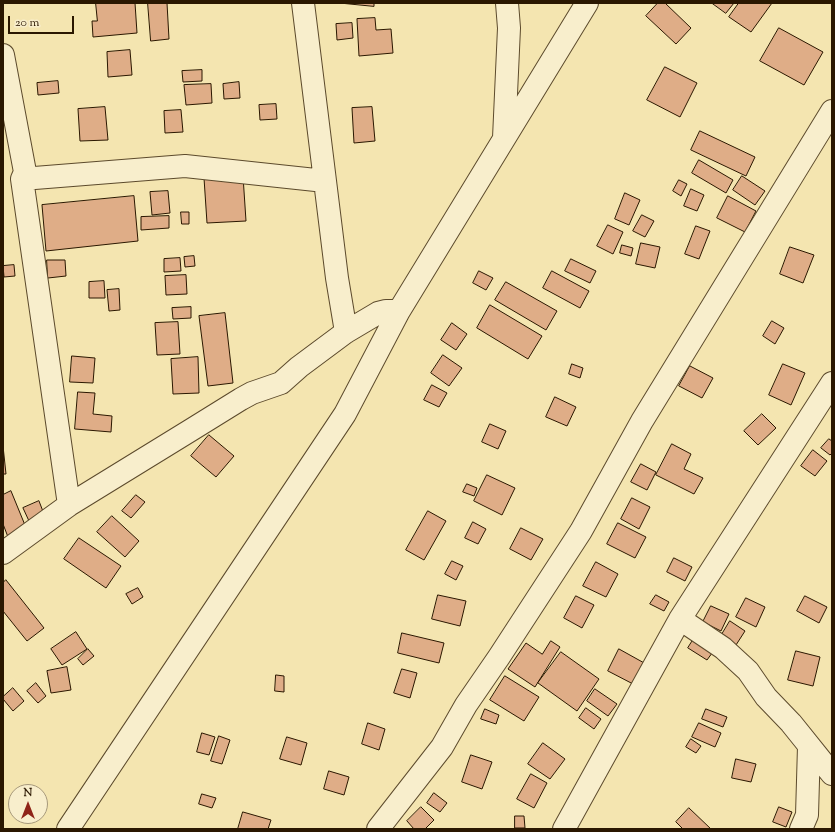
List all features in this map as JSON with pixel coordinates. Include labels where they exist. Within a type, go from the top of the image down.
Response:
[{"type":"street","points":[[303,3],[337,278],[346,332]]},
{"type":"street","points":[[504,140],[509,28],[507,3]]},
{"type":"street","points":[[68,829],[345,414],[400,311],[587,3]]},
{"type":"street","points":[[3,55],[25,172],[22,178],[69,505]]},
{"type":"street","points":[[380,829],[442,747],[466,705],[581,531],[642,420],[832,112]]},
{"type":"street","points":[[22,178],[185,166],[325,182]]},
{"type":"street","points":[[3,553],[69,505],[241,399],[252,393],[281,383],[299,367],[346,332],[378,313],[386,311],[400,311]]},
{"type":"street","points":[[564,829],[680,619],[832,382]]},
{"type":"street","points":[[680,619],[723,648],[748,670],[766,698],[791,723],[832,774]]},
{"type":"street","points":[[801,829],[808,815],[809,746]]},
{"type":"building","points":[[96,3],[135,3],[137,33],[93,37],[92,21],[97,21]]},
{"type":"building","points":[[148,3],[167,3],[169,39],[151,41]]},
{"type":"building","points":[[340,3],[374,3],[374,6]]},
{"type":"building","points":[[658,3],[665,3],[691,28],[676,44],[646,16]]},
{"type":"building","points":[[712,3],[734,3],[726,13]]},
{"type":"building","points":[[739,3],[772,3],[751,32],[729,17]]},
{"type":"building","points":[[375,18],[376,30],[391,29],[393,53],[359,56],[357,19]]},
{"type":"building","points":[[352,23],[353,38],[337,40],[336,24]]},
{"type":"building","points":[[779,28],[823,52],[804,85],[760,61]]},
{"type":"building","points":[[130,50],[132,75],[108,77],[107,52]]},
{"type":"building","points":[[665,67],[697,83],[680,117],[647,100]]},
{"type":"building","points":[[202,70],[202,81],[183,82],[182,71]]},
{"type":"building","points":[[58,81],[59,93],[38,95],[37,83]]},
{"type":"building","points":[[239,82],[240,98],[224,99],[223,84]]},
{"type":"building","points":[[211,84],[212,103],[186,105],[184,85]]},
{"type":"building","points":[[276,104],[277,119],[260,120],[259,105]]},
{"type":"building","points":[[105,107],[108,140],[80,141],[78,109]]},
{"type":"building","points":[[372,107],[375,141],[354,143],[352,108]]},
{"type":"building","points":[[181,110],[183,132],[165,133],[164,111]]},
{"type":"building","points":[[700,131],[755,157],[746,176],[691,150]]},
{"type":"building","points":[[699,160],[733,180],[726,193],[692,173]]},
{"type":"building","points":[[243,176],[246,221],[207,223],[204,178]]},
{"type":"building","points":[[742,176],[765,191],[755,205],[733,190]]},
{"type":"building","points":[[679,180],[687,184],[681,196],[673,191]]},
{"type":"building","points":[[691,189],[704,195],[697,211],[684,206]]},
{"type":"building","points":[[168,191],[170,213],[152,215],[150,192]]},
{"type":"building","points":[[625,193],[640,200],[629,225],[615,219]]},
{"type":"building","points":[[134,196],[138,241],[46,251],[42,205]]},
{"type":"building","points":[[728,196],[756,211],[745,232],[717,218]]},
{"type":"building","points":[[181,212],[189,212],[189,224],[182,224]]},
{"type":"building","points":[[642,215],[654,221],[645,237],[633,231]]},
{"type":"building","points":[[169,216],[169,228],[141,230],[141,217]]},
{"type":"building","points":[[608,225],[623,232],[613,254],[597,246]]},
{"type":"building","points":[[696,226],[710,231],[699,259],[685,254]]},
{"type":"building","points":[[641,243],[660,247],[655,268],[636,264]]},
{"type":"building","points":[[622,245],[633,248],[631,256],[620,253]]},
{"type":"building","points":[[790,247],[814,255],[803,283],[780,274]]},
{"type":"building","points":[[194,256],[195,266],[185,267],[184,257]]},
{"type":"building","points":[[180,258],[181,271],[164,272],[164,259]]},
{"type":"building","points":[[571,259],[596,271],[590,283],[565,271]]},
{"type":"building","points":[[47,260],[65,260],[66,276],[48,278]]},
{"type":"building","points":[[14,265],[15,276],[4,277],[3,266]]},
{"type":"building","points":[[479,271],[493,278],[486,290],[473,283]]},
{"type":"building","points":[[552,271],[589,291],[580,308],[543,288]]},
{"type":"building","points":[[186,275],[187,294],[166,295],[165,276]]},
{"type":"building","points":[[104,281],[105,298],[89,298],[89,282]]},
{"type":"building","points":[[506,282],[557,311],[546,330],[495,300]]},
{"type":"building","points":[[119,289],[120,310],[109,311],[107,290]]},
{"type":"building","points":[[490,305],[542,336],[528,359],[477,328]]},
{"type":"building","points":[[191,307],[191,318],[173,319],[172,308]]},
{"type":"building","points":[[225,313],[233,383],[208,386],[199,316]]},
{"type":"building","points":[[772,321],[784,328],[775,344],[763,336]]},
{"type":"building","points":[[178,322],[180,354],[157,355],[155,323]]},
{"type":"building","points":[[452,323],[467,334],[456,350],[441,340]]},
{"type":"building","points":[[443,355],[462,368],[449,386],[431,373]]},
{"type":"building","points":[[72,356],[95,358],[93,383],[70,382]]},
{"type":"building","points":[[198,357],[199,393],[173,394],[171,359]]},
{"type":"building","points":[[572,364],[583,368],[580,378],[569,374]]},
{"type":"building","points":[[783,364],[805,373],[791,405],[769,395]]},
{"type":"building","points":[[690,366],[713,378],[702,398],[679,386]]},
{"type":"building","points":[[432,385],[447,393],[439,407],[424,400]]},
{"type":"building","points":[[78,392],[95,393],[93,414],[112,416],[111,432],[75,429]]},
{"type":"building","points":[[555,397],[576,407],[567,426],[546,417]]},
{"type":"building","points":[[762,414],[776,428],[758,445],[744,431]]},
{"type":"building","points":[[490,424],[506,431],[498,449],[482,442]]},
{"type":"building","points":[[209,435],[234,456],[216,477],[191,456]]},
{"type":"building","points":[[829,439],[832,441],[832,453],[830,455],[821,448]]},
{"type":"building","points":[[672,444],[691,454],[684,469],[703,478],[694,494],[656,475]]},
{"type":"building","points":[[3,446],[6,474],[3,474]]},
{"type":"building","points":[[813,450],[827,461],[815,476],[801,466]]},
{"type":"building","points":[[641,464],[656,472],[647,490],[631,482]]},
{"type":"building","points":[[487,475],[515,488],[502,515],[474,501]]},
{"type":"building","points":[[467,484],[477,488],[474,496],[463,492]]},
{"type":"building","points":[[11,491],[27,530],[8,537],[3,524],[3,495]]},
{"type":"building","points":[[136,495],[145,502],[131,518],[122,511]]},
{"type":"building","points":[[632,498],[650,507],[639,529],[621,519]]},
{"type":"building","points":[[39,501],[44,514],[29,521],[23,508]]},
{"type":"building","points":[[428,511],[446,521],[424,560],[406,550]]},
{"type":"building","points":[[112,516],[139,541],[125,557],[97,532]]},
{"type":"building","points":[[473,522],[486,529],[478,544],[465,538]]},
{"type":"building","points":[[618,523],[646,537],[635,558],[607,544]]},
{"type":"building","points":[[521,528],[543,539],[531,560],[510,549]]},
{"type":"building","points":[[79,538],[121,566],[106,588],[64,559]]},
{"type":"building","points":[[674,558],[692,567],[685,581],[667,572]]},
{"type":"building","points":[[452,561],[463,566],[456,580],[445,574]]},
{"type":"building","points":[[596,562],[618,574],[606,597],[583,586]]},
{"type":"building","points":[[6,580],[44,628],[27,641],[3,611],[3,583]]},
{"type":"building","points":[[138,588],[143,597],[132,604],[126,594]]},
{"type":"building","points":[[438,595],[466,601],[460,626],[432,619]]},
{"type":"building","points":[[656,595],[669,602],[664,611],[650,604]]},
{"type":"building","points":[[576,596],[594,605],[582,628],[564,618]]},
{"type":"building","points":[[805,596],[827,607],[819,623],[797,611]]},
{"type":"building","points":[[746,598],[765,607],[756,627],[736,617]]},
{"type":"building","points":[[711,606],[729,614],[721,631],[703,622]]},
{"type":"building","points":[[730,621],[745,631],[736,645],[721,636]]},
{"type":"building","points":[[76,632],[87,649],[62,665],[51,649]]},
{"type":"building","points":[[402,633],[444,643],[439,663],[398,653]]},
{"type":"building","points":[[695,637],[715,649],[707,660],[688,648]]},
{"type":"building","points":[[551,641],[560,647],[535,687],[508,669],[526,643],[542,654]]},
{"type":"building","points":[[88,649],[94,656],[83,665],[78,659]]},
{"type":"building","points":[[619,649],[646,664],[635,685],[608,671]]},
{"type":"building","points":[[796,651],[820,657],[813,686],[788,680]]},
{"type":"building","points":[[561,652],[599,679],[577,711],[538,683]]},
{"type":"building","points":[[67,667],[71,690],[51,693],[47,671]]},
{"type":"building","points":[[402,669],[417,673],[410,698],[394,693]]},
{"type":"building","points":[[276,675],[284,676],[284,692],[275,691]]},
{"type":"building","points":[[505,676],[539,697],[524,721],[490,700]]},
{"type":"building","points":[[36,683],[46,696],[38,703],[27,691]]},
{"type":"building","points":[[13,688],[24,701],[13,711],[3,697]]},
{"type":"building","points":[[595,689],[617,704],[608,716],[587,701]]},
{"type":"building","points":[[586,708],[601,719],[594,729],[579,718]]},
{"type":"building","points":[[485,709],[499,715],[496,724],[481,719]]},
{"type":"building","points":[[706,709],[727,717],[723,727],[702,719]]},
{"type":"building","points":[[368,723],[385,729],[379,750],[362,744]]},
{"type":"building","points":[[699,723],[721,733],[715,747],[692,737]]},
{"type":"building","points":[[202,733],[215,737],[209,755],[197,752]]},
{"type":"building","points":[[219,736],[230,740],[222,764],[211,761]]},
{"type":"building","points":[[287,737],[307,743],[301,765],[280,759]]},
{"type":"building","points":[[691,739],[701,746],[696,753],[686,747]]},
{"type":"building","points":[[543,743],[565,759],[550,779],[528,764]]},
{"type":"building","points":[[471,755],[492,762],[482,789],[462,782]]},
{"type":"building","points":[[736,759],[756,764],[751,782],[732,778]]},
{"type":"building","points":[[329,771],[349,777],[344,795],[324,789]]},
{"type":"building","points":[[531,774],[547,783],[534,808],[517,799]]},
{"type":"building","points":[[434,793],[447,803],[440,812],[427,803]]},
{"type":"building","points":[[202,794],[216,798],[212,808],[199,804]]},
{"type":"building","points":[[421,807],[434,820],[425,829],[414,829],[407,821]]},
{"type":"building","points":[[779,807],[792,812],[786,827],[773,822]]},
{"type":"building","points":[[689,808],[711,829],[683,829],[676,822]]},
{"type":"building","points":[[243,812],[271,820],[268,829],[238,829]]},
{"type":"building","points":[[515,816],[524,816],[525,828],[515,828]]}]
